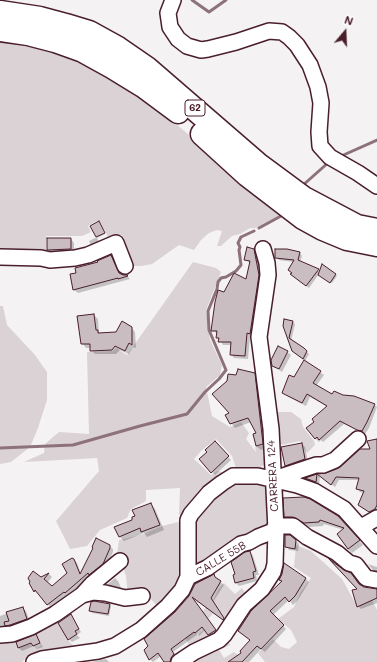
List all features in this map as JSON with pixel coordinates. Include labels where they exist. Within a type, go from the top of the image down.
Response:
[{"type":"highway","name":"62","points":[[0,12],[40,18],[89,32],[118,48],[147,68],[258,164],[304,198],[357,226],[377,230]]},
{"type":"highway","name":"62","points":[[0,30],[28,34],[55,41],[83,51],[112,67],[143,86],[171,106],[247,175],[303,218],[323,229],[347,239],[377,245]]},
{"type":"street","points":[[170,5],[170,27],[178,39],[187,46],[201,50],[216,48],[270,31],[282,32],[289,37],[306,58],[319,91],[321,103],[319,132],[320,146],[335,160],[377,186]]},
{"type":"street","points":[[0,257],[50,260],[75,258],[88,255],[116,243],[125,266]]},
{"type":"street","name":"CARRERA 124","points":[[189,659],[219,640],[231,626],[244,604],[262,589],[273,572],[275,564],[276,528],[271,429],[259,337],[260,323],[267,287],[267,256]]},
{"type":"street","points":[[274,479],[316,465],[323,465],[335,460],[358,439]]},
{"type":"street","points":[[34,662],[42,659],[98,651],[115,646],[141,630],[168,606],[185,583],[188,520],[195,508],[213,490],[233,476],[258,476],[274,479],[303,487],[326,497],[344,509],[377,546]]},
{"type":"street","points":[[361,527],[377,518]]},
{"type":"street","points":[[276,528],[292,526],[306,537],[332,550],[349,563],[356,565],[366,578],[377,580]]},
{"type":"street","name":"CALLE 55B","points":[[185,583],[241,544],[276,528]]},
{"type":"street","points":[[0,635],[12,634],[32,627],[64,608],[120,561]]},
{"type":"street","points":[[82,594],[93,592],[105,593],[125,598],[142,596]]},
{"type":"shaded area","points":[[0,40],[36,46],[70,55],[142,95],[277,210],[279,216],[256,228],[250,228],[240,234],[232,236],[221,246],[217,246],[222,231],[217,230],[209,233],[201,240],[194,250],[179,245],[152,264],[141,266],[125,266],[99,220],[88,226],[91,232],[82,236],[46,236],[46,257],[0,253]]},
{"type":"shaded area","points":[[193,262],[216,268],[221,272],[206,310],[210,340],[222,365],[220,375],[206,387],[212,416],[230,427],[241,422],[249,433],[246,439],[256,452],[255,447],[267,444],[267,459],[264,465],[260,467],[237,471],[232,456],[216,439],[202,450],[194,459],[211,475],[217,471],[222,472],[223,475],[183,518],[179,514],[180,488],[146,490],[146,501],[131,509],[127,518],[100,530],[87,546],[70,549],[56,521],[99,471],[97,458],[24,462],[44,453],[45,444],[59,432],[89,434],[87,352],[113,351],[116,348],[127,355]]},
{"type":"shaded area","points":[[0,306],[3,306],[7,325],[35,355],[47,372],[47,400],[30,447],[11,462],[0,464]]},
{"type":"shaded area","points":[[273,412],[291,412],[301,419],[303,427],[314,441],[315,445],[307,453],[300,441],[276,446]]},
{"type":"shaded area","points":[[240,480],[267,484],[271,529],[194,572],[192,526],[212,496]]},
{"type":"shaded area","points":[[182,521],[184,577],[159,608],[148,594],[128,596],[126,576],[120,558],[117,555],[119,540],[144,534],[162,526]]},
{"type":"shaded area","points":[[296,545],[311,551],[342,579],[357,606],[372,600],[377,610],[377,662],[265,662],[258,653],[273,639],[281,647],[289,649],[297,642],[291,630],[278,619],[294,607],[300,593],[311,578],[294,567]]},
{"type":"shaded area","points":[[224,583],[235,594],[242,588],[248,597],[227,622],[218,608],[208,619],[200,624],[196,605],[203,611],[208,605],[211,605],[218,590]]},
{"type":"shaded area","points":[[55,618],[62,630],[67,627],[68,640],[73,646],[66,646],[63,649],[38,654],[25,659],[22,662],[0,662],[0,637],[13,636],[18,648],[31,644],[32,647],[35,645],[37,648],[41,646],[34,629]]},
{"type":"shaded area","points":[[184,622],[198,635],[204,630],[210,639],[191,648],[185,638]]},
{"type":"shaded area","points":[[227,639],[230,645],[219,650],[224,658],[234,652],[238,655],[228,662],[198,662],[194,657]]},
{"type":"building","points":[[99,221],[105,233],[96,237],[90,226]]},
{"type":"building","points":[[47,238],[71,238],[71,249],[47,250]]},
{"type":"building","points":[[247,247],[254,249],[259,275],[250,334],[247,333],[245,356],[230,355],[231,342],[218,342],[219,338],[216,338],[217,331],[211,331],[215,302],[218,290],[224,292],[234,273],[246,279],[250,261],[244,260]]},
{"type":"building","points":[[275,249],[287,249],[300,252],[298,260],[319,269],[306,286],[290,274],[292,273],[288,270],[294,260],[275,258]]},
{"type":"building","points":[[111,255],[119,273],[128,276],[73,290],[70,274],[76,273],[75,268],[98,262],[97,261]]},
{"type":"building","points":[[322,264],[336,274],[330,283],[318,275]]},
{"type":"building","points":[[94,314],[96,330],[98,330],[98,333],[116,332],[122,321],[132,327],[132,345],[129,343],[125,351],[115,346],[112,350],[90,351],[90,344],[81,344],[77,316]]},
{"type":"building","points":[[284,319],[293,321],[289,338],[307,351],[303,359],[292,351],[283,326]]},
{"type":"building","points":[[278,346],[288,351],[279,369],[272,366],[271,360]]},
{"type":"building","points":[[304,360],[321,371],[313,383],[332,394],[334,391],[343,395],[354,396],[375,404],[362,431],[340,421],[319,440],[317,437],[315,439],[306,428],[314,422],[312,419],[327,406],[307,394],[302,403],[282,393],[289,375],[294,377]]},
{"type":"building","points":[[238,369],[255,373],[263,444],[256,446],[253,434],[256,433],[248,418],[230,424],[225,415],[229,413],[212,394],[227,381],[228,374],[236,375]]},
{"type":"building","points":[[377,439],[377,505],[375,509],[369,512],[358,505],[364,491],[356,489],[359,478],[336,477],[331,485],[317,474],[326,473],[339,468],[360,449],[370,449],[367,441]]},
{"type":"building","points":[[215,441],[229,456],[211,473],[199,459],[207,452],[205,450]]},
{"type":"building","points":[[302,443],[305,459],[285,466],[281,447]]},
{"type":"building","points":[[317,474],[316,482],[305,478]]},
{"type":"building","points":[[304,497],[338,516],[360,540],[348,549],[337,534],[344,528],[320,520],[319,522],[304,523],[293,517],[284,517],[283,498]]},
{"type":"building","points":[[151,503],[160,525],[141,532],[140,528],[119,537],[114,527],[132,520],[132,517],[135,516],[132,510]]},
{"type":"building","points":[[285,535],[290,535],[296,540],[295,549],[285,547]]},
{"type":"building","points":[[96,538],[110,545],[103,564],[89,575],[88,573],[65,593],[64,592],[47,605],[35,590],[34,592],[29,583],[28,578],[33,571],[41,577],[49,573],[44,579],[52,586],[67,573],[62,564],[72,558],[74,559],[80,574],[93,548],[92,547]]},
{"type":"building","points":[[250,551],[256,571],[253,572],[254,578],[235,583],[233,575],[235,574],[231,562],[245,552]]},
{"type":"building","points":[[329,559],[344,570],[351,573],[359,584],[364,587],[377,589],[377,598],[357,607],[352,590],[357,589]]},
{"type":"building","points":[[284,563],[306,578],[295,596],[289,602],[285,597],[270,611],[284,625],[261,649],[257,646],[242,662],[228,662],[241,653],[240,651],[250,640],[238,631],[251,611],[282,581],[279,580]]},
{"type":"building","points":[[214,574],[215,577],[221,581],[211,598],[224,618],[223,620],[192,597],[216,630],[208,635],[202,627],[195,633],[194,632],[171,649],[174,654],[170,662],[164,662],[158,653],[149,660],[144,650],[148,646],[144,639],[175,612],[189,596],[195,584]]},
{"type":"building","points":[[94,601],[110,604],[108,614],[89,611],[91,602]]},
{"type":"building","points":[[23,607],[27,619],[5,626],[4,622],[9,621],[6,612]]},
{"type":"building","points":[[71,614],[79,629],[75,631],[77,634],[68,640],[58,623]]},
{"type":"building","points":[[36,634],[40,643],[33,646],[31,643],[18,648],[16,642]]},
{"type":"waterway","points":[[192,0],[209,12],[226,0]]},
{"type":"waterway","points":[[339,157],[377,140]]},
{"type":"waterway","points":[[302,186],[329,162]]},
{"type":"waterway","points":[[259,228],[281,216]]},
{"type":"waterway","points":[[0,448],[73,445],[187,414],[226,370],[209,330],[208,311],[217,289],[218,282],[221,278],[226,277],[236,271],[241,265],[240,247],[238,243],[241,237],[254,231]]}]
